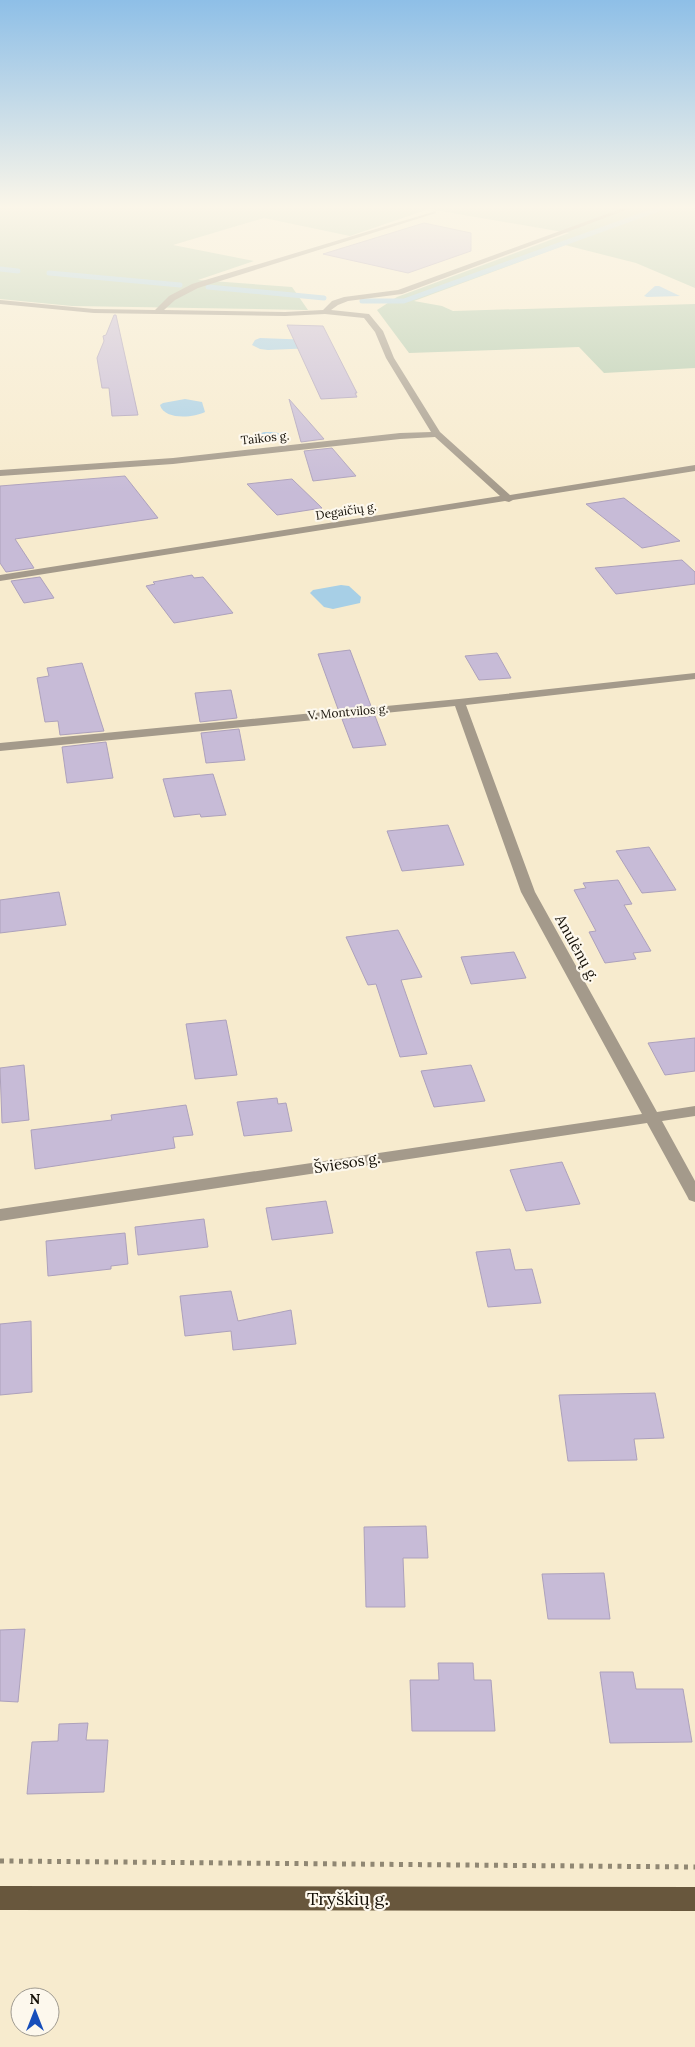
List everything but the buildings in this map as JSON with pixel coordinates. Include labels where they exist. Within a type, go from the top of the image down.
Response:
[{"type":"main road","name":"Tryškių g.","points":[[0,1898],[695,1899]]},
{"type":"street","points":[[6,303],[94,311],[284,314],[325,312],[366,316],[379,331],[390,358],[437,434],[509,499]]},
{"type":"street","points":[[157,312],[167,303]]},
{"type":"street","points":[[325,312],[337,303]]},
{"type":"street","name":"Taikos g.","points":[[0,473],[173,461],[400,436],[437,434]]},
{"type":"street","name":"Degaičių g.","points":[[0,578],[509,499],[695,468]]},
{"type":"street","name":"V. Montvilos g.","points":[[0,747],[459,702],[695,676]]},
{"type":"street","name":"Anulėnų g.","points":[[459,702],[528,892],[695,1196]]},
{"type":"street","name":"Šviesos g.","points":[[0,1215],[695,1111]]},
{"type":"path","points":[[0,1861],[695,1867]]},
{"type":"green space","points":[[36,303],[303,303],[308,310],[72,306]]},
{"type":"green space","points":[[388,303],[423,303],[442,306],[453,311],[695,304],[695,368],[604,373],[579,347],[409,353],[377,310]]},
{"type":"water","points":[[260,338],[313,340],[314,348],[260,349],[252,345],[255,340]]},
{"type":"water","points":[[185,399],[202,402],[205,412],[193,416],[173,415],[163,410],[160,405],[163,403]]},
{"type":"water","points":[[264,432],[275,432],[283,435],[284,438],[272,442],[255,439],[256,435]]},
{"type":"water","points":[[341,585],[349,586],[361,597],[360,603],[333,609],[324,607],[310,593],[313,590]]}]
